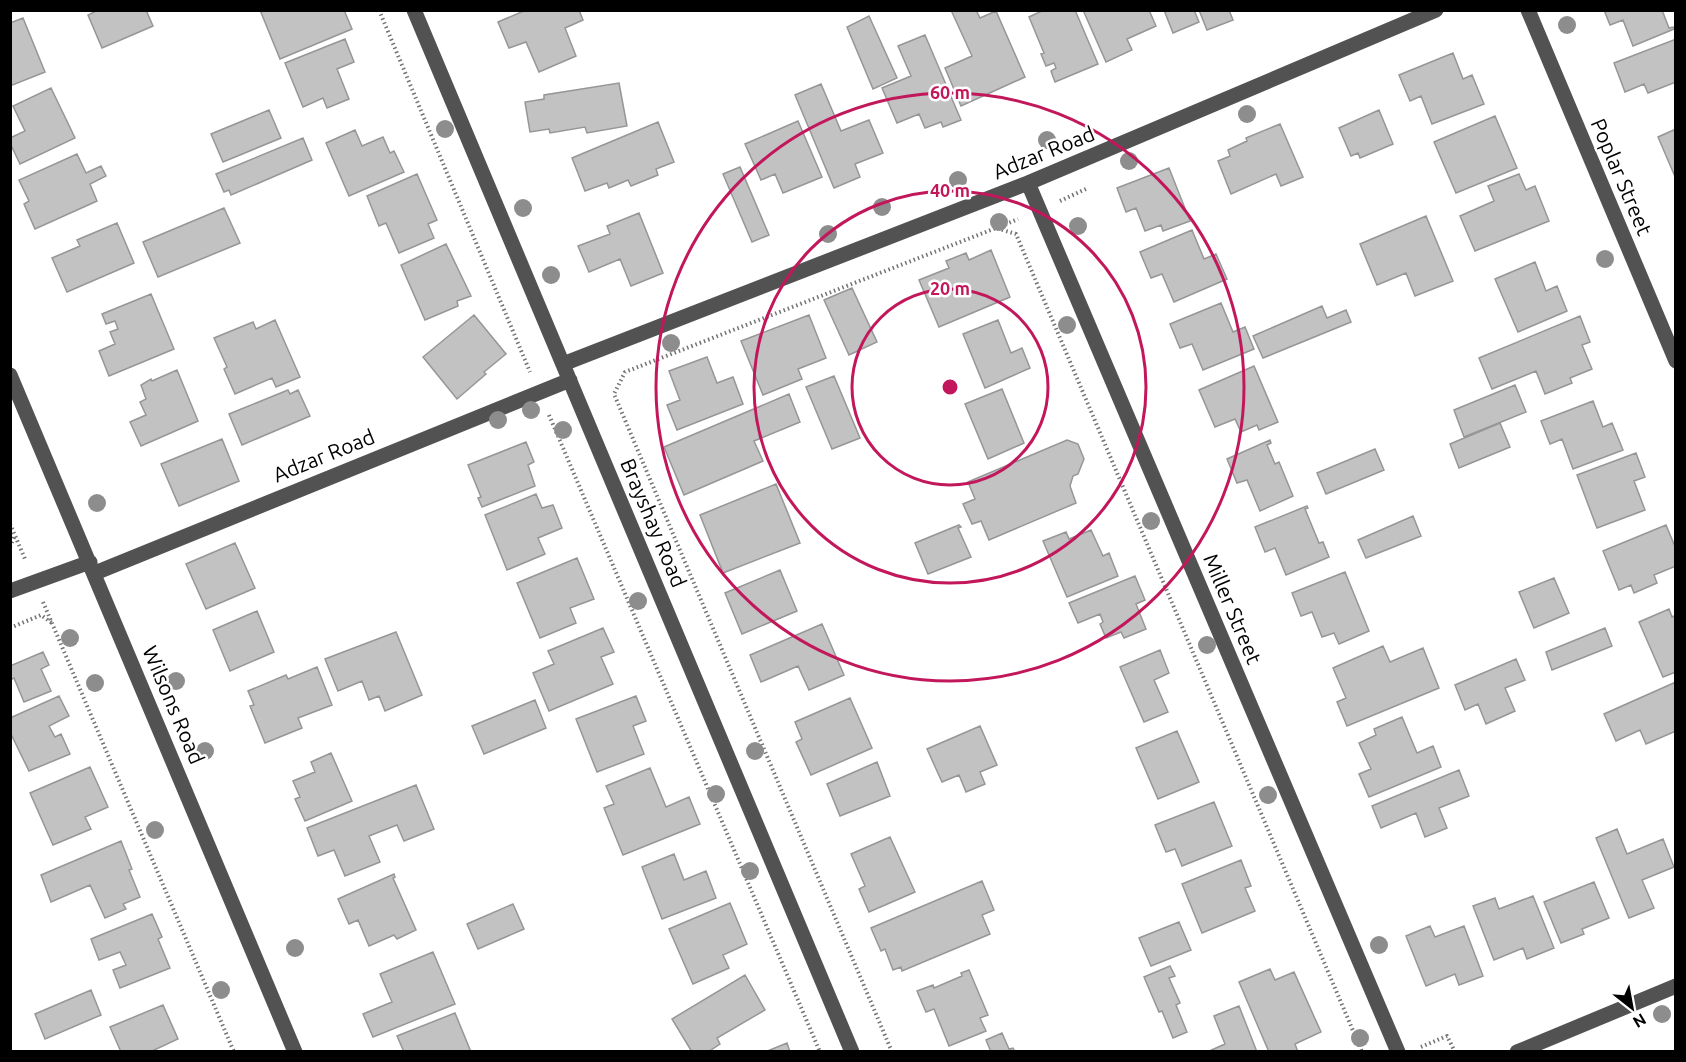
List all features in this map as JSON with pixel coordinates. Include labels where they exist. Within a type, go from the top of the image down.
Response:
[{"type":"street","name":"Brayshay Road","points":[[414,10],[852,1052]]},
{"type":"street","name":"Adzar Road","points":[[563,364],[1028,183],[1436,10]]},
{"type":"street","name":"Poplar Street","points":[[1528,10],[1676,361]]},
{"type":"street","name":"Miller Street","points":[[1028,183],[1398,1052]]},
{"type":"street","name":"Wilsons Road","points":[[10,375],[295,1052]]},
{"type":"street","name":"Adzar Road","points":[[10,591],[34,581],[92,567],[570,380]]},
{"type":"street","points":[[1517,1052],[1676,986]]},
{"type":"path","points":[[379,10],[820,1052]]},
{"type":"path","points":[[892,1052],[614,394],[625,372],[996,228],[1016,234],[1362,1052]]},
{"type":"path","points":[[10,524],[234,1052]]},
{"type":"path","points":[[10,547],[15,535]]},
{"type":"path","points":[[10,628],[41,615],[52,623]]},
{"type":"path","points":[[1418,1048],[1447,1036],[1455,1052]]},
{"type":"building","points":[[98,10],[146,10],[153,26],[102,48],[88,15]]},
{"type":"building","points":[[260,10],[344,10],[352,29],[280,59]]},
{"type":"building","points":[[526,10],[579,10],[583,20],[565,28],[576,56],[539,72],[526,42],[509,48],[498,22]]},
{"type":"building","points":[[951,10],[976,10],[980,18],[996,11],[1025,77],[961,106],[945,68],[972,56]]},
{"type":"building","points":[[1044,10],[1075,10],[1098,64],[1055,82],[1051,71],[1056,68],[1054,63],[1046,66],[1041,54],[1044,53],[1029,17]]},
{"type":"building","points":[[1083,10],[1149,10],[1156,26],[1127,39],[1132,50],[1106,62]]},
{"type":"building","points":[[1164,10],[1194,10],[1199,22],[1173,33]]},
{"type":"building","points":[[1199,10],[1229,10],[1233,20],[1207,30]]},
{"type":"building","points":[[1604,10],[1662,10],[1669,28],[1674,29],[1633,46],[1623,20],[1610,25]]},
{"type":"building","points":[[869,16],[897,78],[873,89],[847,27]]},
{"type":"building","points":[[23,18],[45,72],[10,86],[10,23]]},
{"type":"building","points":[[925,35],[961,120],[943,127],[941,122],[925,128],[919,114],[897,123],[882,88],[911,76],[898,46]]},
{"type":"building","points":[[345,39],[354,62],[337,69],[349,99],[327,108],[323,98],[303,107],[285,63]]},
{"type":"building","points":[[1676,39],[1676,82],[1648,93],[1644,84],[1625,92],[1614,63]]},
{"type":"building","points":[[1453,53],[1463,79],[1472,75],[1484,104],[1432,124],[1421,96],[1410,101],[1399,75]]},
{"type":"building","points":[[619,83],[627,126],[587,133],[585,127],[550,133],[549,129],[530,132],[525,102],[544,99],[544,95]]},
{"type":"building","points":[[821,84],[841,131],[869,120],[883,153],[855,164],[860,177],[834,188],[795,95]]},
{"type":"building","points":[[51,88],[75,138],[20,164],[10,138],[25,131],[13,106]]},
{"type":"building","points":[[269,110],[281,138],[223,162],[211,134]]},
{"type":"building","points":[[1379,110],[1393,144],[1360,158],[1358,153],[1351,156],[1339,128]]},
{"type":"building","points":[[1495,116],[1517,168],[1456,193],[1434,142]]},
{"type":"building","points":[[798,121],[822,177],[783,193],[775,174],[761,180],[745,144]]},
{"type":"building","points":[[658,122],[674,162],[656,169],[658,175],[631,186],[628,180],[609,188],[607,183],[585,191],[572,158]]},
{"type":"building","points":[[1280,124],[1303,177],[1281,186],[1276,174],[1231,194],[1218,161],[1230,156],[1228,150],[1247,141],[1246,138]]},
{"type":"building","points":[[1676,129],[1676,179],[1658,137]]},
{"type":"building","points":[[355,130],[362,146],[383,137],[390,153],[394,151],[404,172],[349,196],[326,143]]},
{"type":"building","points":[[303,138],[312,160],[231,195],[229,190],[224,192],[216,174]]},
{"type":"building","points":[[77,154],[86,173],[101,166],[106,176],[90,184],[97,201],[35,229],[24,204],[29,201],[19,180]]},
{"type":"building","points":[[740,167],[769,235],[752,242],[723,174]]},
{"type":"building","points":[[1169,168],[1190,221],[1163,231],[1161,225],[1145,231],[1136,208],[1126,212],[1117,188]]},
{"type":"building","points":[[417,174],[437,220],[428,224],[434,238],[399,253],[386,223],[379,226],[367,196]]},
{"type":"building","points":[[1519,174],[1526,190],[1535,186],[1549,221],[1475,251],[1460,216],[1494,201],[1488,186]]},
{"type":"building","points":[[224,208],[240,243],[158,277],[143,242]]},
{"type":"building","points":[[639,213],[663,273],[631,286],[620,259],[589,272],[578,246],[610,234],[607,226]]},
{"type":"building","points":[[1426,216],[1453,281],[1415,296],[1406,273],[1377,285],[1360,244]]},
{"type":"building","points":[[117,223],[134,263],[67,292],[52,258],[80,246],[77,240]]},
{"type":"building","points":[[1192,230],[1204,259],[1216,254],[1227,279],[1174,302],[1162,274],[1151,278],[1140,252]]},
{"type":"building","points":[[446,244],[471,296],[457,301],[458,306],[425,320],[401,265]]},
{"type":"building","points":[[991,250],[1010,297],[939,327],[919,280],[949,268],[946,261],[966,253],[969,260]]},
{"type":"building","points":[[1535,262],[1546,291],[1557,286],[1567,311],[1518,332],[1495,279]]},
{"type":"building","points":[[852,288],[877,342],[849,355],[824,300]]},
{"type":"building","points":[[151,294],[174,349],[109,376],[99,351],[115,344],[110,332],[118,329],[115,321],[106,324],[102,314]]},
{"type":"building","points":[[1221,303],[1233,332],[1245,327],[1254,349],[1203,370],[1192,344],[1180,348],[1170,324]]},
{"type":"building","points":[[1322,306],[1327,318],[1346,310],[1351,322],[1263,358],[1253,336]]},
{"type":"building","points":[[474,315],[506,354],[457,399],[423,357]]},
{"type":"building","points":[[809,315],[826,358],[798,369],[802,379],[763,395],[741,341]]},
{"type":"building","points":[[1580,316],[1590,342],[1582,345],[1592,369],[1570,378],[1572,383],[1545,394],[1536,371],[1492,389],[1479,358]]},
{"type":"building","points":[[275,320],[300,377],[276,387],[272,378],[235,394],[224,369],[227,367],[214,338],[253,322],[256,329]]},
{"type":"building","points":[[998,320],[1011,353],[1022,348],[1030,368],[985,388],[963,334]]},
{"type":"building","points":[[707,357],[717,383],[733,377],[743,404],[677,430],[667,405],[680,400],[669,371]]},
{"type":"building","points":[[1254,366],[1278,422],[1259,430],[1257,425],[1241,432],[1235,419],[1215,427],[1199,390]]},
{"type":"building","points":[[177,370],[198,421],[141,446],[130,422],[146,415],[140,402],[146,399],[141,385]]},
{"type":"building","points":[[834,376],[860,438],[832,449],[806,387]]},
{"type":"building","points":[[1515,385],[1526,412],[1464,437],[1454,410]]},
{"type":"building","points":[[1002,389],[1024,443],[988,459],[965,404]]},
{"type":"building","points":[[288,390],[290,394],[298,390],[310,416],[242,445],[229,414]]},
{"type":"building","points":[[789,394],[800,422],[754,441],[763,461],[684,495],[664,447]]},
{"type":"building","points":[[1593,401],[1603,427],[1612,423],[1623,450],[1573,469],[1562,439],[1550,444],[1541,421]]},
{"type":"building","points":[[1500,423],[1510,447],[1459,468],[1450,444]]},
{"type":"building","points":[[222,439],[239,481],[179,506],[161,464]]},
{"type":"building","points":[[1067,440],[1078,444],[1084,459],[1078,474],[1073,476],[1070,486],[1076,503],[989,540],[981,521],[972,524],[963,504],[975,499],[968,482]]},
{"type":"building","points":[[1270,440],[1271,443],[1267,445],[1275,464],[1279,462],[1293,496],[1260,511],[1247,480],[1237,483],[1227,459]]},
{"type":"building","points":[[526,442],[534,462],[528,465],[535,486],[482,507],[478,498],[481,497],[468,465]]},
{"type":"building","points":[[1375,449],[1384,470],[1326,494],[1317,473]]},
{"type":"building","points":[[1636,453],[1645,477],[1634,481],[1645,510],[1597,528],[1577,475]]},
{"type":"building","points":[[776,484],[800,543],[723,573],[700,515]]},
{"type":"building","points":[[536,494],[542,508],[553,505],[562,528],[538,538],[545,554],[507,570],[485,515]]},
{"type":"building","points":[[1307,506],[1308,508],[1305,509],[1319,543],[1323,542],[1329,557],[1286,575],[1275,548],[1265,552],[1255,527]]},
{"type":"building","points":[[1413,516],[1421,536],[1366,558],[1358,540]]},
{"type":"building","points":[[959,525],[961,527],[958,528],[971,557],[928,574],[915,543]]},
{"type":"building","points":[[1666,525],[1676,549],[1676,566],[1654,575],[1657,583],[1634,593],[1631,585],[1619,590],[1603,551]]},
{"type":"building","points":[[1091,530],[1103,556],[1109,553],[1118,576],[1067,597],[1043,541],[1066,532],[1069,539]]},
{"type":"building","points":[[235,543],[255,588],[206,609],[186,564]]},
{"type":"building","points":[[577,558],[594,599],[570,608],[576,623],[540,638],[517,583]]},
{"type":"building","points":[[780,570],[797,611],[742,634],[725,593]]},
{"type":"building","points":[[1345,572],[1369,631],[1339,644],[1334,633],[1322,637],[1312,612],[1301,616],[1292,593]]},
{"type":"building","points":[[1135,576],[1145,600],[1136,604],[1146,629],[1124,638],[1121,632],[1106,638],[1100,624],[1103,622],[1100,614],[1078,623],[1069,603]]},
{"type":"building","points":[[1554,578],[1569,613],[1534,628],[1519,592]]},
{"type":"building","points":[[1669,609],[1672,617],[1676,615],[1676,672],[1663,677],[1639,622]]},
{"type":"building","points":[[257,611],[274,652],[230,671],[213,630]]},
{"type":"building","points":[[822,624],[844,675],[809,690],[798,666],[761,682],[750,655]]},
{"type":"building","points":[[603,628],[614,652],[601,657],[613,684],[549,711],[533,673],[554,664],[548,651]]},
{"type":"building","points":[[1605,628],[1612,646],[1552,670],[1546,652]]},
{"type":"building","points":[[396,632],[422,695],[385,711],[379,696],[369,700],[362,681],[338,691],[325,659]]},
{"type":"building","points":[[1383,646],[1390,662],[1423,648],[1439,688],[1347,726],[1337,702],[1346,698],[1333,668]]},
{"type":"building","points":[[1160,650],[1169,673],[1154,680],[1168,712],[1144,722],[1120,667]]},
{"type":"building","points":[[43,652],[49,665],[41,669],[51,691],[24,702],[14,678],[10,680],[10,666]]},
{"type":"building","points":[[1516,659],[1525,680],[1505,688],[1515,711],[1486,724],[1478,704],[1465,710],[1455,685]]},
{"type":"building","points":[[317,667],[332,705],[298,718],[302,728],[265,743],[250,706],[254,705],[248,691],[286,675],[288,679]]},
{"type":"building","points":[[1676,682],[1676,731],[1646,744],[1640,730],[1616,741],[1604,714]]},
{"type":"building","points":[[59,696],[69,716],[49,726],[55,737],[61,734],[70,754],[29,771],[10,732],[10,718]]},
{"type":"building","points":[[636,696],[646,721],[633,726],[644,754],[597,772],[576,719]]},
{"type":"building","points":[[850,698],[872,748],[811,775],[796,742],[802,739],[795,722]]},
{"type":"building","points":[[535,700],[546,728],[484,754],[472,726]]},
{"type":"building","points":[[1402,717],[1417,753],[1433,746],[1441,767],[1369,797],[1359,774],[1371,769],[1359,743],[1376,735],[1374,729]]},
{"type":"building","points":[[980,726],[997,765],[980,772],[985,784],[966,792],[959,775],[942,782],[927,749]]},
{"type":"building","points":[[1177,731],[1199,782],[1158,799],[1136,748]]},
{"type":"building","points":[[331,753],[352,801],[305,821],[295,799],[300,797],[293,781],[315,772],[311,762]]},
{"type":"building","points":[[877,762],[890,796],[840,816],[827,784]]},
{"type":"building","points":[[90,767],[108,807],[85,817],[91,829],[53,845],[30,793]]},
{"type":"building","points":[[650,768],[666,807],[689,797],[700,824],[623,855],[604,808],[614,804],[606,786]]},
{"type":"building","points":[[1459,770],[1469,796],[1439,808],[1447,828],[1425,837],[1416,813],[1381,828],[1372,806]]},
{"type":"building","points":[[416,785],[434,829],[404,841],[397,825],[369,836],[380,862],[345,876],[334,850],[318,856],[307,828]]},
{"type":"building","points":[[1214,802],[1232,846],[1182,866],[1175,849],[1166,852],[1155,825]]},
{"type":"building","points":[[1617,829],[1627,854],[1663,839],[1674,867],[1642,880],[1654,908],[1629,918],[1596,838]]},
{"type":"building","points":[[890,837],[915,892],[869,912],[859,889],[865,886],[851,854]]},
{"type":"building","points":[[121,841],[140,897],[123,904],[126,909],[105,918],[90,885],[51,902],[41,875]]},
{"type":"building","points":[[674,854],[684,880],[706,871],[716,898],[662,919],[642,867]]},
{"type":"building","points":[[1241,860],[1251,886],[1245,888],[1255,911],[1202,933],[1182,884]]},
{"type":"building","points":[[394,874],[393,878],[416,930],[397,939],[394,935],[369,946],[358,920],[349,924],[338,899]]},
{"type":"building","points":[[982,881],[994,910],[982,915],[990,934],[902,971],[901,967],[893,970],[885,949],[881,951],[871,928]]},
{"type":"building","points":[[1594,882],[1609,918],[1582,929],[1584,934],[1561,943],[1544,902]]},
{"type":"building","points":[[1533,896],[1554,948],[1527,959],[1523,948],[1494,960],[1473,906],[1495,898],[1499,909]]},
{"type":"building","points":[[730,903],[747,944],[723,955],[729,968],[693,984],[669,929]]},
{"type":"building","points":[[513,904],[524,929],[478,949],[467,924]]},
{"type":"building","points":[[152,914],[162,937],[158,939],[170,968],[120,988],[113,970],[126,965],[120,952],[99,960],[91,939]]},
{"type":"building","points":[[1179,922],[1191,950],[1151,966],[1139,938]]},
{"type":"building","points":[[1430,926],[1435,937],[1464,926],[1483,976],[1459,985],[1455,974],[1426,986],[1406,936]]},
{"type":"building","points":[[433,952],[455,1004],[373,1037],[363,1014],[392,1002],[380,974]]},
{"type":"building","points":[[1170,966],[1175,976],[1169,978],[1180,1003],[1176,1005],[1187,1032],[1173,1038],[1144,977]]},
{"type":"building","points":[[1270,969],[1275,980],[1294,972],[1321,1032],[1295,1044],[1298,1052],[1269,1052],[1239,982]]},
{"type":"building","points":[[969,970],[988,1015],[980,1018],[986,1031],[949,1046],[934,1009],[926,1012],[917,991],[933,985],[934,988],[962,976],[961,973]]},
{"type":"building","points":[[745,975],[765,1010],[717,1038],[720,1044],[708,1052],[692,1052],[672,1019]]},
{"type":"building","points":[[91,990],[101,1015],[45,1039],[35,1014]]},
{"type":"building","points":[[163,1005],[178,1039],[150,1052],[121,1052],[110,1027]]},
{"type":"building","points":[[1239,1006],[1257,1052],[1207,1052],[1225,1044],[1214,1016]]},
{"type":"building","points":[[455,1013],[471,1052],[404,1052],[397,1036]]},
{"type":"building","points":[[1002,1033],[1009,1049],[1013,1048],[1015,1052],[991,1052],[986,1040]]},
{"type":"building","points":[[787,1043],[790,1052],[765,1052]]}]
